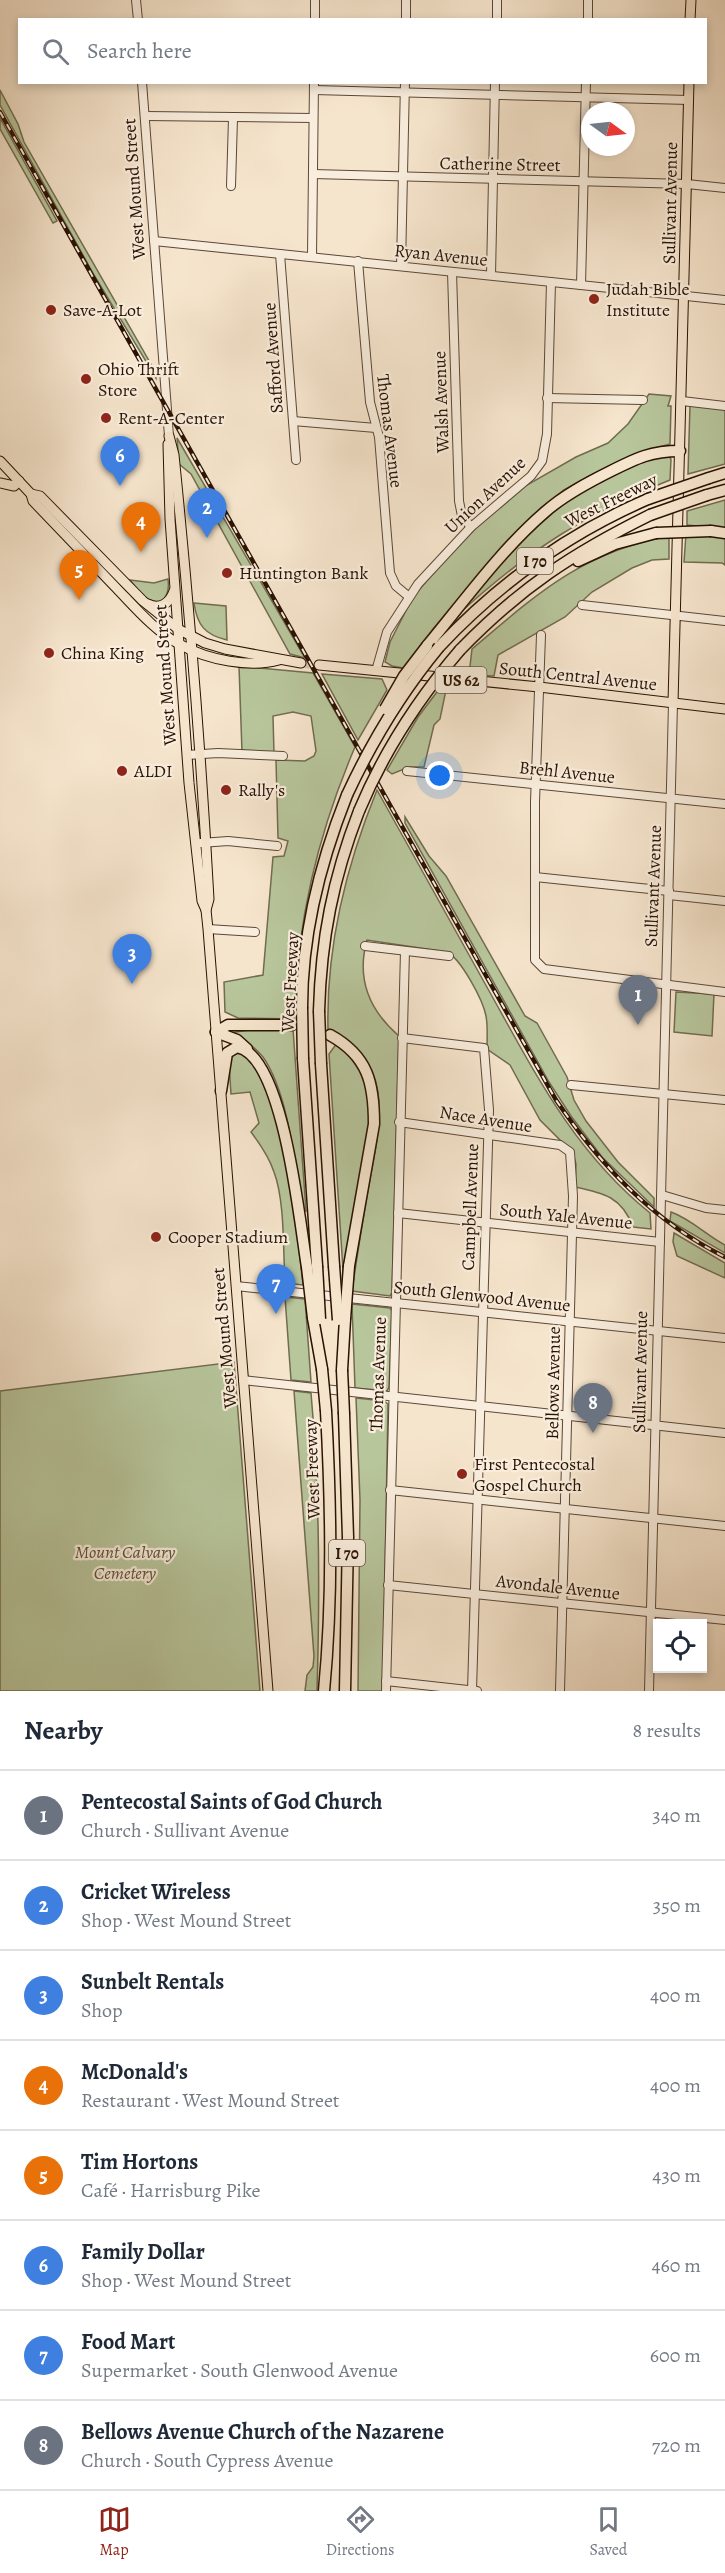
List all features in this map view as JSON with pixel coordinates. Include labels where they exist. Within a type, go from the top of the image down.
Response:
[{"type":"highway","points":[[433,646],[496,563],[545,512],[588,484],[630,462],[658,451],[680,451]]},
{"type":"highway","name":"West Freeway","points":[[324,1691],[330,1626],[330,1489],[326,1411],[312,1267],[302,1007],[306,944],[314,898],[327,849],[347,795],[384,721],[433,646],[532,563],[586,528],[648,499],[725,473]]},
{"type":"highway","name":"West Freeway","points":[[345,1691],[348,1537],[341,1320],[334,1266],[319,1011],[325,929],[335,884],[359,811],[387,752],[428,688],[460,650],[501,610],[544,575],[594,543],[650,515],[725,490]]},
{"type":"highway","points":[[544,575],[615,543],[656,533],[711,531],[725,533]]},
{"type":"highway","points":[[216,1032],[228,1025],[292,1025]]},
{"type":"highway","points":[[216,1032],[237,1040],[264,1073],[282,1123],[312,1267]]},
{"type":"highway","points":[[330,1035],[348,1047],[361,1061],[369,1080],[374,1102],[374,1124],[341,1320]]},
{"type":"highway","points":[[221,1091],[227,1053],[237,1047],[249,1052]]},
{"type":"main road","points":[[690,18],[691,0]]},
{"type":"main road","name":"Sullivant Avenue","points":[[673,703],[689,84]]},
{"type":"main road","name":"West Mound Street","points":[[169,436],[167,456],[187,755],[202,901],[206,910]]},
{"type":"main road","name":"West Mound Street","points":[[169,436],[174,455],[192,636],[209,899],[206,910],[207,929],[268,1691]]},
{"type":"main road","points":[[0,461],[31,494],[33,501],[118,590],[150,622],[180,645],[213,657],[265,664],[279,660]]},
{"type":"main road","points":[[0,483],[14,486],[19,481]]},
{"type":"main road","points":[[31,494],[40,496],[143,601],[178,629],[225,649],[301,663]]},
{"type":"main road","points":[[143,601],[152,606],[161,605],[171,600],[175,589]]},
{"type":"main road","name":"South Central Avenue","points":[[319,665],[539,687],[725,709]]},
{"type":"street","points":[[136,0],[138,18]]},
{"type":"street","points":[[315,0],[315,18]]},
{"type":"street","points":[[406,0],[406,18]]},
{"type":"street","points":[[497,0],[497,18]]},
{"type":"street","points":[[588,0],[588,18]]},
{"type":"street","name":"West Mound Street","points":[[142,84],[169,436]]},
{"type":"street","points":[[401,266],[405,84]]},
{"type":"street","points":[[491,275],[495,84]]},
{"type":"street","points":[[581,285],[586,84]]},
{"type":"street","points":[[312,257],[314,86],[404,93],[689,100]]},
{"type":"street","points":[[145,117],[313,118]]},
{"type":"street","points":[[231,186],[233,118]]},
{"type":"street","name":"Catherine Street","points":[[313,174],[687,184],[725,188]]},
{"type":"street","name":"Ryan Avenue","points":[[154,241],[725,300]]},
{"type":"street","name":"Safford Avenue","points":[[280,254],[296,460]]},
{"type":"street","name":"Thomas Avenue","points":[[358,261],[370,402],[379,437],[390,573],[396,586],[408,596]]},
{"type":"street","name":"Walsh Avenue","points":[[452,272],[459,501],[462,516],[471,527]]},
{"type":"street","name":"Union Avenue","points":[[376,671],[387,632],[408,596],[437,561],[471,527],[537,469],[546,444],[551,282]]},
{"type":"street","points":[[548,398],[643,400]]},
{"type":"street","points":[[682,401],[725,406]]},
{"type":"street","points":[[293,421],[376,428]]},
{"type":"street","points":[[582,605],[725,621]]},
{"type":"street","points":[[541,635],[534,877],[534,954],[538,965],[544,969],[725,992]]},
{"type":"street","name":"Sullivant Avenue","points":[[649,1691],[673,703]]},
{"type":"street","points":[[187,755],[283,756]]},
{"type":"street","name":"Brehl Avenue","points":[[407,771],[725,804]]},
{"type":"street","points":[[195,843],[228,841],[277,846]]},
{"type":"street","points":[[534,877],[725,901]]},
{"type":"street","points":[[207,929],[255,932]]},
{"type":"street","points":[[365,946],[449,956]]},
{"type":"street","name":"Thomas Avenue","points":[[386,1691],[405,951]]},
{"type":"street","name":"Campbell Avenue","points":[[402,1038],[484,1048],[489,1110],[474,1594],[474,1691]]},
{"type":"street","points":[[571,1085],[725,1100]]},
{"type":"street","name":"Nace Avenue","points":[[399,1122],[560,1145],[567,1149]]},
{"type":"street","name":"Bellows Avenue","points":[[560,1691],[572,1232],[572,1162],[567,1149]]},
{"type":"street","points":[[662,1195],[697,1206],[725,1210]]},
{"type":"street","name":"South Yale Avenue","points":[[398,1213],[660,1242]]},
{"type":"street","name":"South Glenwood Avenue","points":[[236,1286],[725,1338]]},
{"type":"street","points":[[243,1380],[725,1433]]},
{"type":"street","points":[[390,1490],[725,1526]]},
{"type":"street","name":"Avondale Avenue","points":[[388,1585],[725,1620]]},
{"type":"street","points":[[386,1681],[474,1691]]},
{"type":"green space","points":[[0,90],[18,124],[24,142],[156,373],[156,378],[94,275],[0,105]]},
{"type":"green space","points":[[0,118],[57,221],[53,223],[0,129]]},
{"type":"green space","points":[[649,394],[671,396],[668,406],[671,406],[670,444],[645,451],[593,474],[564,490],[510,538],[403,668],[385,662],[390,642],[413,597],[477,527],[527,485],[576,457],[608,443],[628,424]]},
{"type":"green space","points":[[690,405],[725,409],[725,464],[688,474]]},
{"type":"green space","points":[[177,438],[305,658],[290,654],[191,474],[179,464]]},
{"type":"green space","points":[[669,457],[671,459],[670,480],[612,506],[560,535],[511,569],[462,611],[461,609],[527,534],[572,497],[645,458]]},
{"type":"green space","points":[[725,500],[725,529],[687,525],[687,511]]},
{"type":"green space","points":[[686,534],[725,537],[725,565],[684,562]]},
{"type":"green space","points":[[669,536],[669,559],[652,560],[632,568],[592,592],[565,617],[498,655],[494,676],[469,675],[472,649],[540,593],[586,564],[638,543]]},
{"type":"green space","points":[[168,579],[166,595],[157,604],[147,600],[130,580],[154,583]]},
{"type":"green space","points":[[194,603],[226,606],[227,640],[203,628],[197,617]]},
{"type":"green space","points":[[239,666],[313,673],[355,747],[330,813],[311,880],[299,948],[294,1019],[238,1018],[225,1012],[224,982],[263,975],[273,857],[284,856],[288,841],[278,838],[276,760],[305,761],[314,756],[316,751],[311,716],[293,712],[273,716],[274,753],[242,752]]},
{"type":"green space","points":[[322,674],[382,679],[387,690],[358,740]]},
{"type":"green space","points":[[440,688],[446,690],[440,719],[434,725],[424,767],[409,767],[392,774],[387,770],[418,717]]},
{"type":"green space","points":[[377,790],[522,1051],[558,1110],[599,1164],[650,1213],[651,1229],[633,1227],[623,1209],[611,1198],[575,1187],[576,1164],[573,1153],[540,1120],[510,1065],[487,1049],[487,1024],[484,1009],[471,981],[453,956],[447,952],[367,940],[363,968],[368,993],[380,1016],[399,1036],[392,1292],[390,1296],[352,1291],[376,1143],[379,1099],[375,1078],[366,1059],[351,1043],[328,1029],[328,998],[330,967],[340,906],[356,848]]},
{"type":"green space","points":[[405,817],[429,856],[446,876],[525,1016],[537,1023],[567,1077],[574,1100],[586,1121],[618,1162],[654,1198],[654,1207],[602,1157],[549,1082],[405,823]]},
{"type":"green space","points":[[676,992],[714,994],[712,1036],[674,1032]]},
{"type":"green space","points":[[262,1028],[293,1029],[306,1211],[302,1211],[290,1131],[272,1072],[256,1049],[229,1033]]},
{"type":"green space","points":[[337,1043],[360,1072],[367,1092],[370,1115],[370,1129],[343,1270],[329,1054]]},
{"type":"green space","points":[[233,1051],[246,1054],[272,1105],[293,1196],[303,1285],[285,1283],[282,1211],[278,1184],[270,1161],[251,1132],[259,1123],[250,1092],[231,1094],[229,1064]]},
{"type":"green space","points":[[671,1212],[725,1245],[725,1253],[670,1221]]},
{"type":"green space","points":[[674,1233],[725,1263],[725,1278],[677,1256],[673,1242]]},
{"type":"green space","points":[[285,1297],[305,1299],[311,1382],[291,1380]]},
{"type":"green space","points":[[352,1304],[390,1308],[392,1311],[387,1391],[355,1388]]},
{"type":"green space","name":"Mount Calvary Cemetery","points":[[234,1362],[260,1691],[0,1691],[0,1391]]},
{"type":"green space","points":[[294,1391],[311,1393],[314,1430],[319,1616],[317,1691],[305,1691],[307,1675],[313,1667],[314,1656]]},
{"type":"green space","points":[[356,1398],[384,1401],[388,1404],[383,1691],[358,1691],[360,1500]]},
{"type":"tunnel","points":[[301,663],[319,665]]},
{"type":"railway","points":[[0,112],[556,1100],[591,1147],[630,1190],[675,1227],[725,1257]]},
{"type":"place","name":"Judah Bible Institute","points":[[594,299]]},
{"type":"place","name":"Save-A-Lot","points":[[51,310]]},
{"type":"place","name":"Ohio Thrift Store","points":[[86,379]]},
{"type":"place","name":"Rent-A-Center","points":[[106,418]]},
{"type":"place","name":"Family Dollar","points":[[120,486]]},
{"type":"place","name":"Cricket Wireless","points":[[207,538]]},
{"type":"place","name":"McDonald's","points":[[141,552]]},
{"type":"place","name":"Huntington Bank","points":[[227,573]]},
{"type":"place","name":"Tim Hortons","points":[[79,600]]},
{"type":"place","name":"China King","points":[[49,653]]},
{"type":"place","name":"ALDI","points":[[122,771]]},
{"type":"place","name":"Rally's","points":[[226,790]]},
{"type":"place","name":"Sunbelt Rentals","points":[[132,984]]},
{"type":"place","name":"Pentecostal Saints of God Church","points":[[638,1025]]},
{"type":"place","name":"Cooper Stadium","points":[[156,1237]]},
{"type":"place","name":"Food Mart","points":[[276,1314]]},
{"type":"place","name":"Bellows Avenue Church of the Nazarene","points":[[593,1433]]},
{"type":"place","name":"First Pentecostal Gospel Church","points":[[462,1474]]}]
